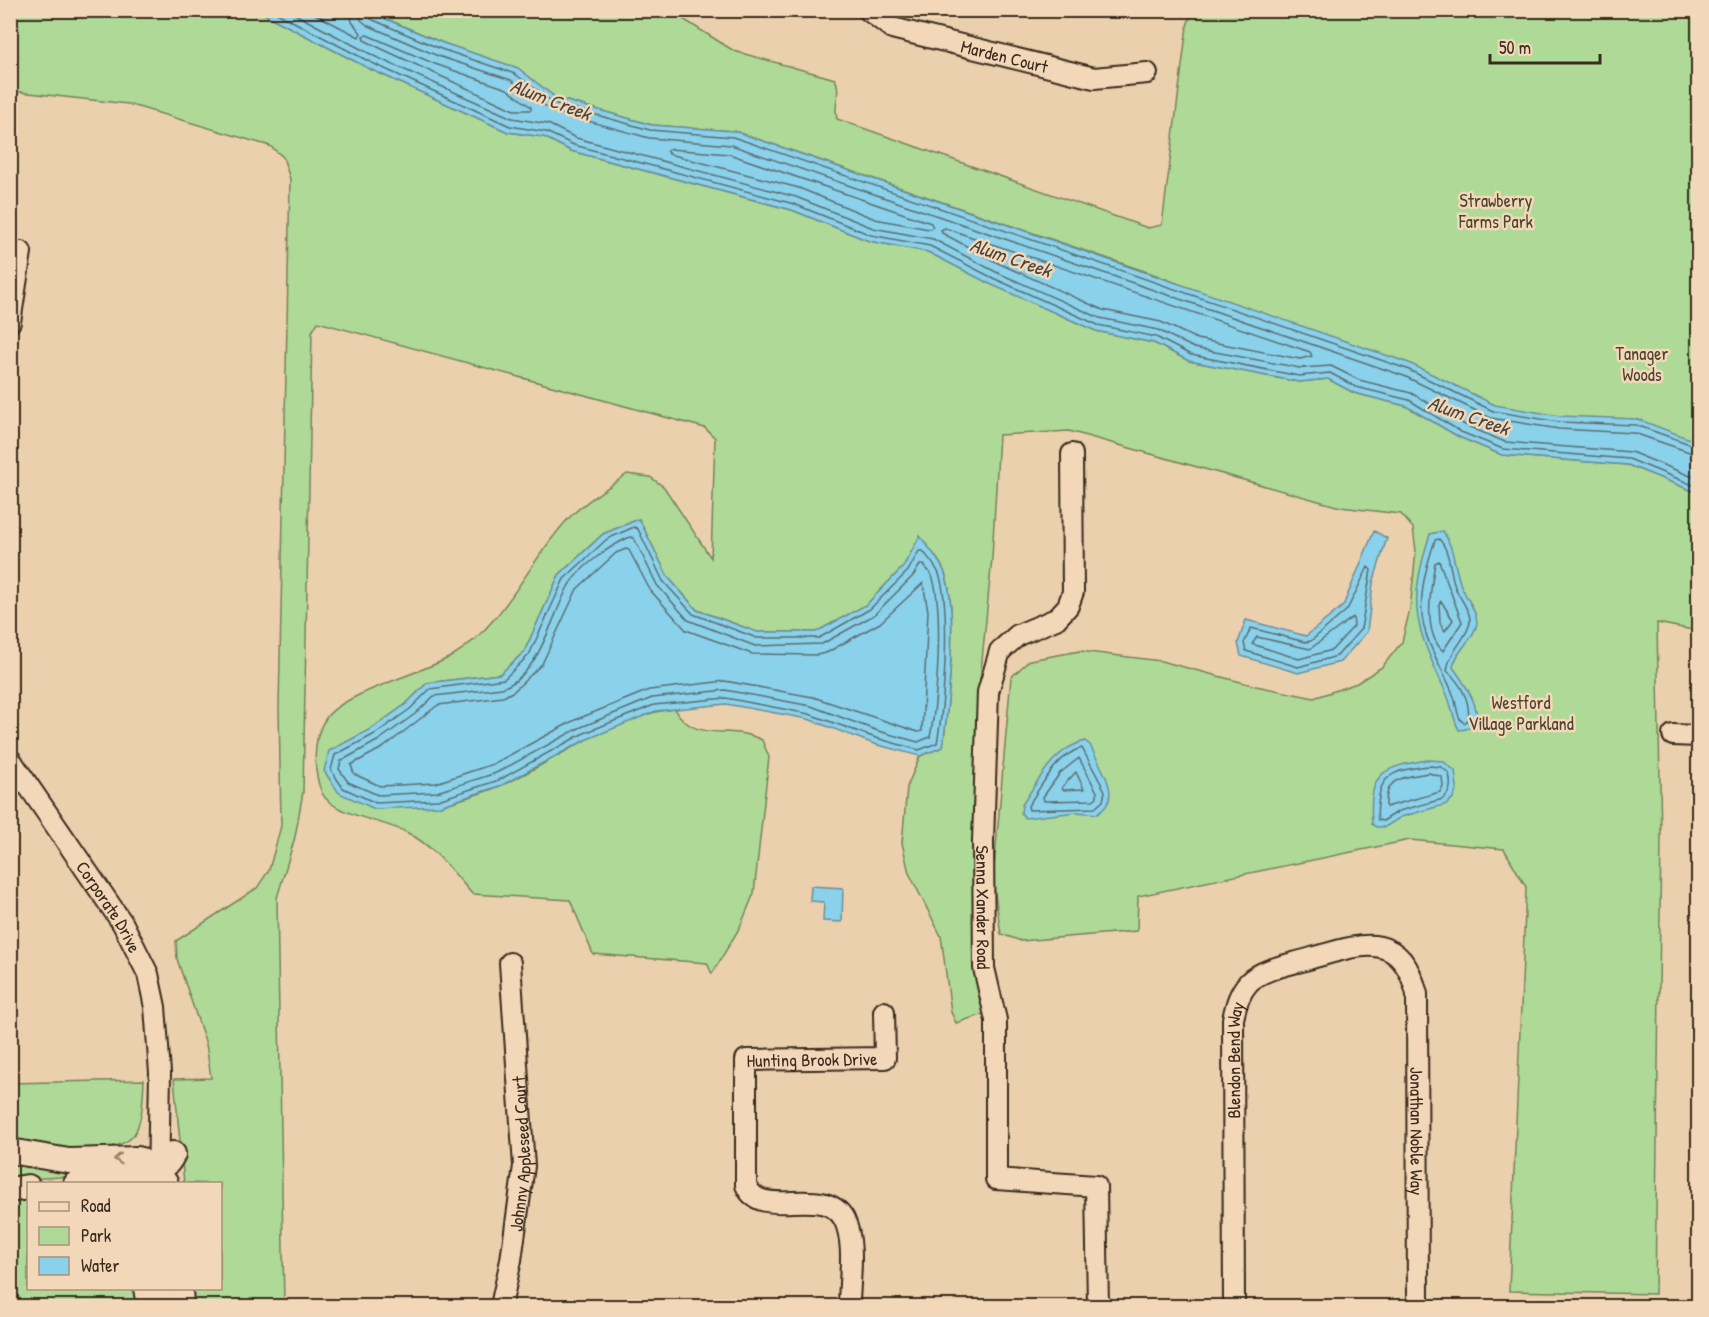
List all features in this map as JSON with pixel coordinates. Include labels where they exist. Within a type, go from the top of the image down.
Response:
[{"type":"main road","points":[[10,1151],[69,1161],[138,1159],[166,1175]]},
{"type":"main road","points":[[108,1182],[140,1180],[166,1175]]},
{"type":"main road","points":[[10,1190],[27,1186]]},
{"type":"main road","points":[[146,1290],[149,1306]]},
{"type":"main road","points":[[180,1290],[181,1306]]},
{"type":"street","name":"Marden Court","points":[[868,10],[892,28],[1094,78],[1147,73]]},
{"type":"street","points":[[10,322],[21,252]]},
{"type":"street","name":"Senna Xander Road","points":[[1072,454],[1072,592],[1068,606],[1056,619],[1018,635],[1000,651],[988,692],[983,842],[984,968],[996,1020],[996,1179],[1096,1185],[1098,1306]]},
{"type":"street","points":[[1673,735],[1698,736]]},
{"type":"street","name":"Corporate Drive","points":[[10,759],[123,924],[148,974],[156,1016],[166,1175]]},
{"type":"street","name":"Blendon Bend Way","points":[[1234,1306],[1233,1019],[1238,998],[1250,981],[1269,971],[1353,946],[1376,945],[1404,960]]},
{"type":"street","name":"Jonathan Noble Way","points":[[1404,960],[1412,972],[1417,994],[1418,1306]]},
{"type":"street","name":"Johnny Appleseed Court","points":[[501,1306],[511,1260],[524,1166],[510,963]]},
{"type":"street","name":"Hunting Brook Drive","points":[[849,1306],[849,1249],[843,1219],[836,1210],[823,1204],[756,1198],[746,1185],[746,1060],[885,1058],[884,1012]]},
{"type":"street","points":[[161,1290],[162,1306]]},
{"type":"green space","name":"Strawberry Farms Park","points":[[569,10],[680,17],[734,51],[835,79],[838,88],[837,119],[1148,228],[1162,225],[1187,26],[1190,17],[1197,11],[1698,11],[1698,463],[1565,436],[1156,275],[734,131],[652,125],[556,98],[517,68],[443,43],[368,11]]},
{"type":"green space","name":"Westford Village Parkland","points":[[11,11],[258,11],[370,69],[508,132],[544,137],[571,151],[792,210],[869,241],[928,252],[991,284],[1096,331],[1154,343],[1189,361],[1299,382],[1328,379],[1354,393],[1406,406],[1459,437],[1502,455],[1628,465],[1698,493],[1698,631],[1657,623],[1661,837],[1655,1294],[1509,1291],[1526,887],[1504,849],[1410,840],[1138,896],[1137,931],[1021,941],[1001,934],[993,881],[1011,677],[1030,660],[1080,651],[1161,661],[1256,686],[1314,698],[1357,683],[1382,667],[1402,642],[1410,609],[1416,551],[1413,528],[1401,514],[1340,507],[1069,431],[999,435],[992,558],[976,722],[981,739],[975,952],[984,1014],[956,1023],[951,1012],[941,936],[909,873],[902,843],[907,787],[920,756],[943,747],[951,657],[951,608],[944,571],[920,537],[903,567],[866,605],[816,632],[757,632],[697,610],[668,577],[639,519],[603,534],[559,575],[524,652],[500,674],[427,683],[406,704],[371,729],[329,752],[440,806],[502,785],[607,729],[652,713],[675,709],[683,720],[693,727],[714,732],[750,735],[762,740],[769,757],[754,893],[740,927],[712,974],[707,963],[593,954],[570,900],[472,894],[442,860],[416,838],[397,828],[347,812],[328,801],[319,785],[315,755],[318,735],[326,718],[349,700],[439,663],[471,643],[502,610],[554,535],[569,518],[589,500],[627,474],[650,477],[664,487],[711,558],[715,438],[705,428],[318,322],[312,332],[303,792],[295,837],[277,898],[284,1306],[194,1306],[193,1290],[222,1290],[222,1182],[184,1182],[174,1079],[211,1078],[206,1044],[177,959],[176,941],[257,888],[269,870],[281,826],[279,706],[290,179],[283,157],[270,146],[128,104],[11,91]]},
{"type":"green space","points":[[144,1080],[140,1119],[136,1131],[128,1140],[114,1146],[78,1150],[11,1142],[10,1083]]},
{"type":"green space","points":[[10,1161],[128,1173],[11,1180]]},
{"type":"green space","points":[[27,1198],[27,1290],[137,1290],[140,1306],[11,1306],[11,1202]]},
{"type":"water","name":"Alum Creek","points":[[258,11],[367,11],[443,43],[518,68],[556,98],[652,125],[734,131],[1409,363],[1495,405],[1560,416],[1637,419],[1698,442],[1698,493],[1628,465],[1502,455],[1459,437],[1406,406],[1354,393],[1328,379],[1299,382],[1189,361],[1154,343],[1096,331],[990,284],[928,252],[869,241],[792,210],[571,151],[544,137],[508,132],[370,69]]},
{"type":"water","points":[[639,519],[668,577],[697,610],[757,632],[816,632],[866,605],[903,567],[920,536],[944,571],[951,608],[951,657],[943,747],[920,756],[874,744],[808,719],[726,704],[656,711],[585,740],[502,785],[440,806],[375,809],[339,793],[324,771],[329,751],[371,729],[406,704],[427,683],[500,674],[524,652],[559,575],[603,534]]},
{"type":"water","points":[[1374,531],[1387,538],[1373,583],[1367,632],[1340,662],[1298,673],[1241,656],[1238,643],[1246,620],[1306,636],[1343,606]]},
{"type":"water","points":[[1443,531],[1450,545],[1462,588],[1475,612],[1477,622],[1474,632],[1457,656],[1453,667],[1464,682],[1476,713],[1476,721],[1470,727],[1459,730],[1449,699],[1428,651],[1418,617],[1418,582],[1430,534]]},
{"type":"water","points":[[1085,741],[1090,745],[1108,782],[1110,791],[1105,807],[1097,814],[1077,812],[1025,818],[1021,813],[1022,805],[1048,767],[1064,751]]},
{"type":"water","points":[[1428,760],[1443,761],[1455,771],[1457,787],[1454,797],[1447,804],[1401,817],[1385,827],[1376,827],[1372,824],[1373,793],[1381,775],[1399,766]]},
{"type":"water","points":[[811,886],[843,888],[842,922],[823,921],[824,902],[810,901]]},
{"type":"park label","name":"Tanager Woods","points":[[1642,364]]}]
